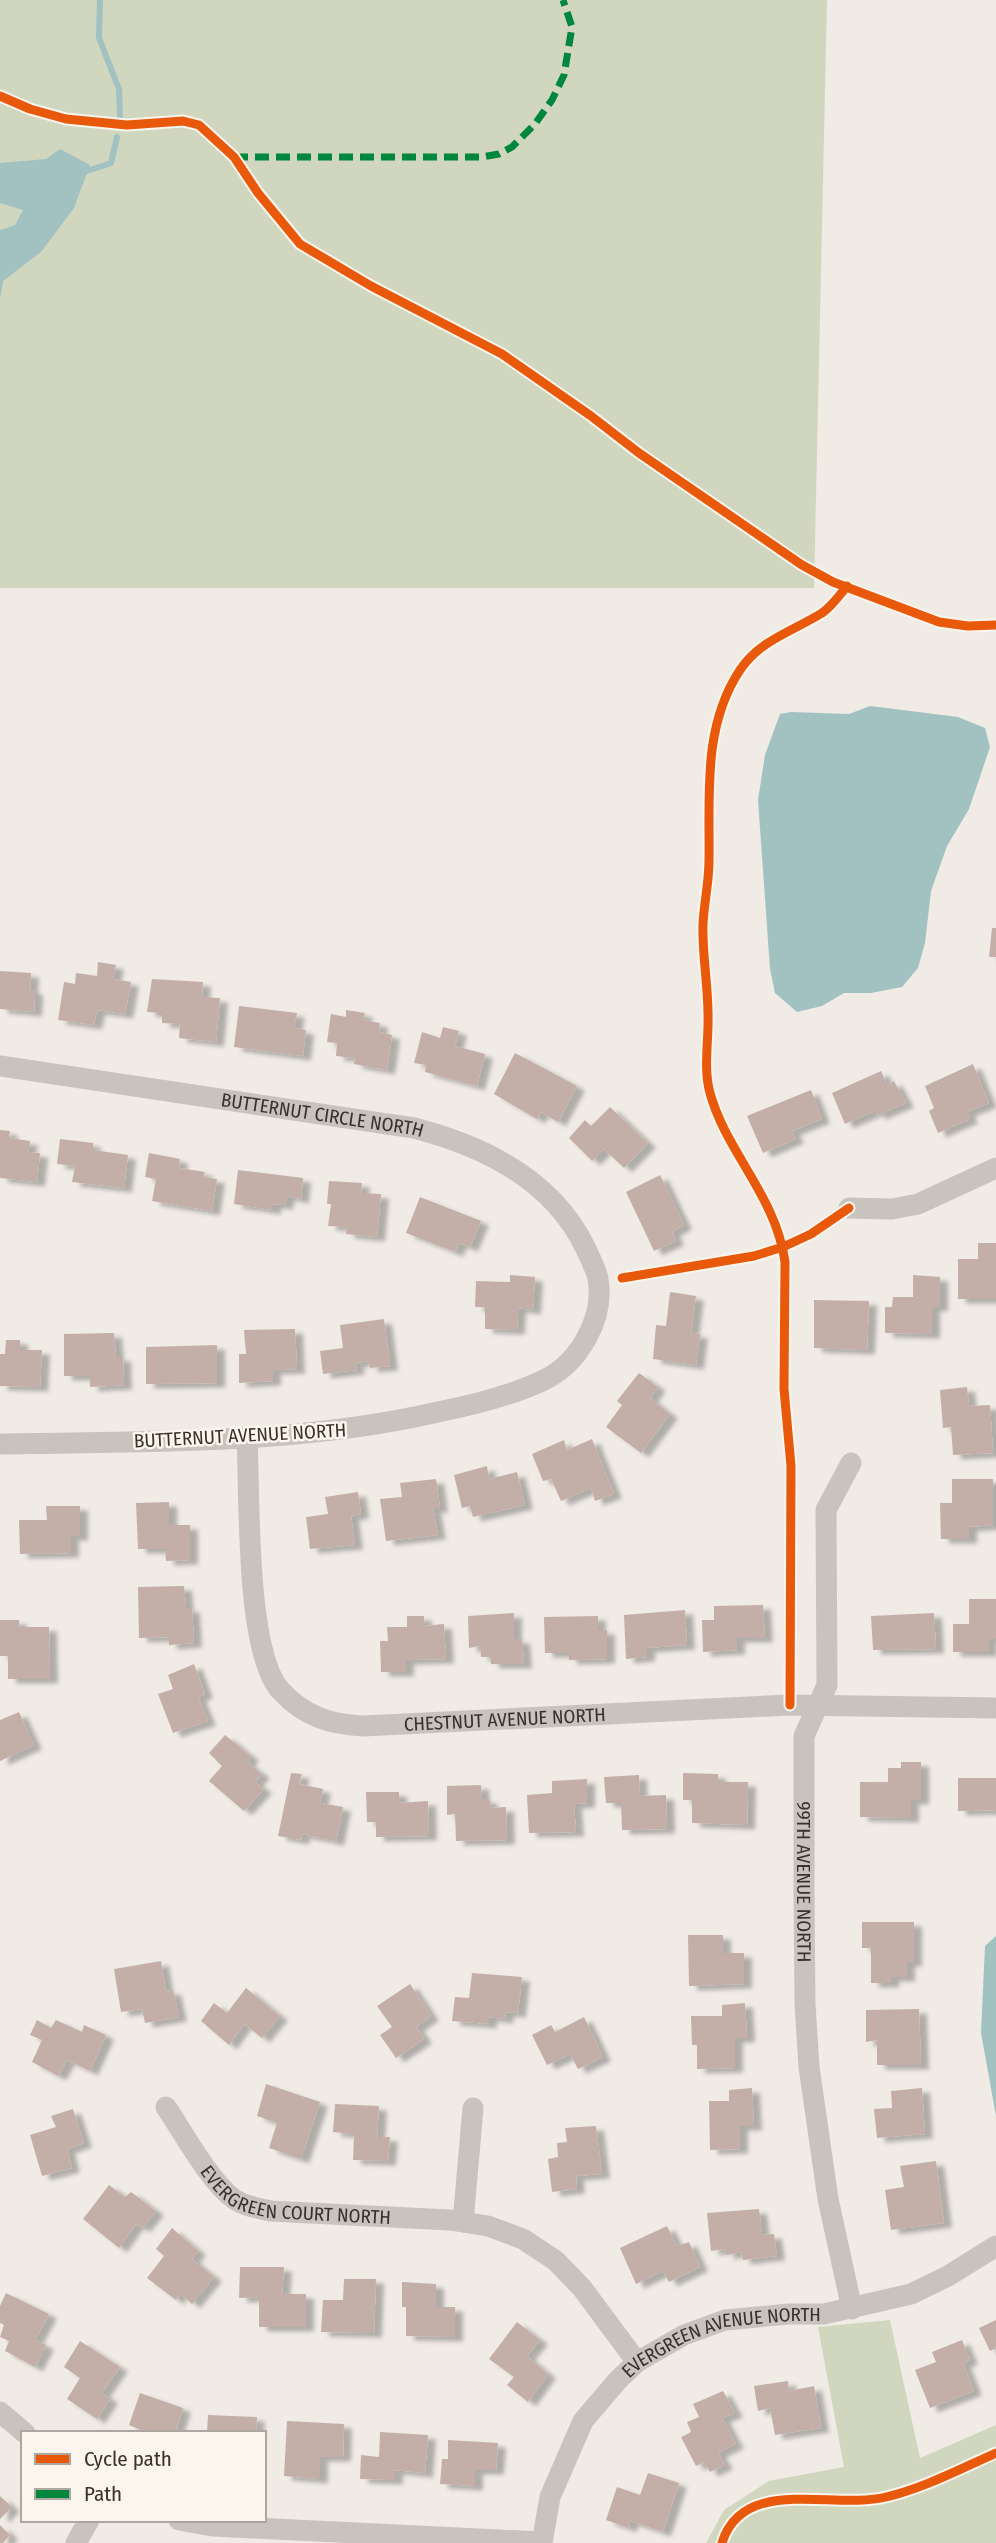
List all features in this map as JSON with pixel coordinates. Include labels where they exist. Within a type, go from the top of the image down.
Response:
[{"type":"street","name":"BUTTERNUT CIRCLE NORTH","points":[[0,1066],[415,1128],[447,1137],[491,1155],[516,1170],[572,1225],[592,1262]]},
{"type":"street","points":[[849,1208],[892,1209],[918,1204],[996,1168]]},
{"type":"street","name":"BUTTERNUT AVENUE NORTH","points":[[0,1444],[247,1438],[342,1431],[412,1418],[493,1398],[545,1379],[582,1346],[594,1321],[598,1303],[598,1278],[592,1262]]},
{"type":"street","name":"CHESTNUT AVENUE NORTH","points":[[247,1438],[257,1621],[265,1663],[280,1691],[303,1710],[332,1724],[363,1726],[817,1706],[996,1708]]},
{"type":"street","name":"99TH AVENUE NORTH","points":[[851,1463],[826,1510],[827,1685],[804,1736],[805,2004],[816,2130],[852,2309]]},
{"type":"street","name":"EVERGREEN COURT NORTH","points":[[166,2107],[219,2185],[234,2199],[250,2206],[270,2211],[463,2222],[488,2226],[523,2239],[556,2261],[582,2288],[637,2362]]},
{"type":"street","points":[[463,2222],[473,2108]]},
{"type":"street","name":"EVERGREEN AVENUE NORTH","points":[[542,2542],[550,2497],[583,2421],[637,2362],[684,2335],[725,2320],[789,2314],[824,2314],[911,2294],[948,2276],[996,2246]]},
{"type":"street","points":[[0,2412],[23,2431]]},
{"type":"street","points":[[76,2543],[88,2522]]},
{"type":"street","points":[[190,2522],[212,2526],[542,2542]]},
{"type":"green space","points":[[0,0],[827,0],[814,588],[0,588]]},
{"type":"green space","points":[[890,2320],[920,2458],[996,2425],[996,2543],[706,2543],[724,2510],[769,2481],[844,2467],[818,2327]]},
{"type":"water","points":[[60,149],[90,165],[74,208],[41,252],[3,281],[0,299],[0,230],[15,225],[23,210],[0,203],[0,163],[46,159]]},
{"type":"water","points":[[870,706],[958,717],[985,728],[990,747],[969,809],[947,846],[931,891],[925,943],[918,968],[902,987],[871,993],[844,993],[822,1006],[797,1012],[775,993],[770,969],[758,800],[765,755],[780,714],[849,714]]},
{"type":"water","points":[[996,1936],[996,2116],[981,2033],[985,1946]]},
{"type":"building","points":[[992,928],[996,928],[996,957],[989,957]]},
{"type":"building","points":[[98,962],[116,965],[113,979],[131,982],[125,1014],[97,1010],[94,1025],[58,1020],[64,982],[75,984],[76,973],[97,976]]},
{"type":"building","points":[[0,971],[31,973],[30,990],[35,990],[34,1012],[0,1009]]},
{"type":"building","points":[[152,979],[203,982],[202,997],[220,998],[216,1042],[179,1038],[180,1024],[162,1023],[162,1013],[147,1012]]},
{"type":"building","points":[[239,1006],[297,1013],[294,1028],[306,1030],[303,1056],[234,1047]]},
{"type":"building","points":[[346,1010],[365,1013],[363,1020],[380,1023],[379,1032],[392,1035],[387,1070],[354,1064],[355,1058],[336,1056],[337,1043],[327,1042],[331,1014],[346,1017]]},
{"type":"building","points":[[443,1027],[459,1031],[455,1046],[485,1054],[477,1086],[425,1072],[426,1065],[414,1063],[422,1032],[440,1038]]},
{"type":"building","points":[[515,1053],[577,1086],[558,1122],[541,1112],[537,1119],[494,1094]]},
{"type":"building","points":[[973,1064],[989,1103],[967,1112],[970,1119],[938,1133],[929,1111],[934,1108],[925,1086]]},
{"type":"building","points":[[881,1071],[887,1085],[894,1081],[906,1103],[878,1115],[875,1111],[845,1124],[832,1093]]},
{"type":"building","points":[[811,1090],[822,1119],[792,1131],[796,1139],[763,1153],[747,1116]]},
{"type":"building","points":[[610,1107],[648,1143],[624,1168],[604,1149],[592,1161],[569,1138],[585,1120],[591,1126]]},
{"type":"building","points":[[0,1130],[10,1131],[9,1138],[30,1141],[28,1152],[40,1153],[37,1182],[0,1178]]},
{"type":"building","points":[[60,1139],[93,1143],[93,1150],[128,1155],[124,1188],[72,1182],[75,1166],[57,1164]]},
{"type":"building","points":[[149,1153],[180,1159],[179,1168],[205,1172],[203,1177],[217,1179],[212,1211],[152,1201],[156,1179],[145,1177]]},
{"type":"building","points":[[238,1170],[303,1178],[301,1199],[287,1196],[285,1205],[273,1204],[273,1210],[234,1204]]},
{"type":"building","points":[[660,1175],[684,1225],[672,1232],[676,1241],[654,1251],[626,1192]]},
{"type":"building","points":[[329,1181],[362,1183],[361,1193],[381,1194],[377,1237],[346,1234],[347,1227],[328,1226],[331,1204],[327,1204]]},
{"type":"building","points":[[420,1197],[481,1221],[470,1247],[459,1243],[455,1252],[406,1233]]},
{"type":"building","points":[[978,1243],[996,1243],[996,1299],[958,1299],[958,1259],[978,1259]]},
{"type":"building","points":[[510,1275],[535,1277],[533,1310],[518,1308],[517,1330],[485,1329],[485,1307],[475,1307],[476,1281],[510,1282]]},
{"type":"building","points":[[913,1275],[940,1277],[940,1307],[932,1307],[932,1334],[885,1333],[885,1307],[892,1307],[893,1297],[913,1297]]},
{"type":"building","points":[[670,1292],[696,1296],[691,1333],[700,1334],[696,1365],[653,1359],[656,1325],[666,1326]]},
{"type":"building","points":[[814,1300],[869,1301],[867,1350],[814,1348]]},
{"type":"building","points":[[384,1319],[390,1366],[370,1368],[369,1361],[355,1363],[357,1370],[323,1374],[320,1351],[343,1348],[340,1325]]},
{"type":"building","points":[[295,1329],[297,1369],[273,1370],[273,1381],[239,1383],[239,1354],[246,1354],[244,1330]]},
{"type":"building","points":[[114,1333],[116,1357],[123,1357],[124,1385],[90,1387],[90,1376],[64,1376],[64,1334]]},
{"type":"building","points":[[6,1340],[20,1340],[20,1350],[42,1350],[40,1387],[0,1386],[0,1354],[5,1354]]},
{"type":"building","points":[[217,1345],[217,1383],[146,1384],[146,1347]]},
{"type":"building","points":[[639,1373],[658,1387],[650,1398],[670,1414],[641,1453],[606,1427],[622,1405],[617,1401]]},
{"type":"building","points":[[967,1387],[969,1406],[990,1405],[993,1453],[953,1455],[951,1427],[943,1428],[940,1390]]},
{"type":"building","points":[[592,1439],[614,1494],[595,1501],[591,1488],[561,1501],[551,1479],[543,1481],[532,1454],[564,1440],[567,1450]]},
{"type":"building","points":[[487,1466],[489,1479],[517,1472],[525,1505],[473,1517],[470,1506],[462,1508],[454,1475]]},
{"type":"building","points":[[436,1479],[440,1508],[433,1508],[438,1535],[386,1541],[380,1499],[402,1497],[400,1483]]},
{"type":"building","points":[[952,1479],[993,1479],[993,1525],[969,1527],[969,1539],[941,1539],[940,1503],[952,1503]]},
{"type":"building","points":[[358,1492],[361,1514],[351,1516],[355,1545],[310,1549],[306,1517],[328,1514],[325,1497]]},
{"type":"building","points":[[169,1502],[169,1525],[190,1525],[190,1560],[166,1561],[165,1549],[138,1549],[136,1503]]},
{"type":"building","points":[[46,1506],[80,1506],[80,1536],[71,1536],[71,1553],[20,1554],[19,1520],[47,1520]]},
{"type":"building","points":[[184,1586],[186,1608],[192,1608],[194,1643],[169,1645],[169,1637],[139,1638],[138,1587]]},
{"type":"building","points":[[969,1599],[996,1599],[996,1639],[989,1639],[989,1652],[953,1652],[953,1624],[969,1624]]},
{"type":"building","points":[[763,1605],[765,1638],[737,1638],[737,1650],[703,1652],[702,1620],[714,1620],[714,1606]]},
{"type":"building","points":[[685,1610],[687,1645],[647,1648],[647,1657],[626,1659],[624,1615]]},
{"type":"building","points":[[514,1613],[514,1639],[522,1639],[524,1664],[491,1664],[491,1657],[481,1657],[480,1646],[469,1648],[468,1616]]},
{"type":"building","points":[[934,1613],[936,1649],[873,1650],[871,1616]]},
{"type":"building","points":[[407,1616],[424,1616],[424,1626],[444,1624],[446,1659],[406,1660],[406,1672],[381,1672],[380,1641],[388,1641],[387,1627],[407,1627]]},
{"type":"building","points":[[598,1616],[598,1630],[607,1630],[607,1659],[569,1660],[569,1653],[545,1653],[544,1617]]},
{"type":"building","points":[[0,1620],[19,1620],[19,1627],[49,1627],[50,1679],[8,1679],[8,1656],[0,1656]]},
{"type":"building","points":[[194,1664],[205,1694],[198,1697],[208,1721],[173,1733],[158,1694],[173,1689],[168,1675]]},
{"type":"building","points":[[19,1712],[34,1745],[0,1761],[0,1720]]},
{"type":"building","points":[[225,1735],[251,1756],[247,1762],[262,1774],[255,1782],[264,1789],[244,1811],[209,1781],[222,1766],[209,1753]]},
{"type":"building","points":[[901,1762],[921,1762],[921,1800],[911,1800],[911,1818],[860,1817],[860,1782],[888,1782],[888,1768],[901,1768]]},
{"type":"building","points":[[291,1773],[302,1774],[299,1784],[323,1789],[320,1803],[343,1807],[336,1841],[302,1834],[301,1840],[278,1836]]},
{"type":"building","points":[[683,1773],[718,1774],[718,1782],[748,1782],[747,1825],[692,1823],[692,1800],[683,1800]]},
{"type":"building","points":[[639,1775],[640,1796],[666,1795],[667,1829],[622,1830],[621,1803],[606,1803],[604,1777]]},
{"type":"building","points":[[958,1778],[996,1778],[996,1810],[958,1811]]},
{"type":"building","points":[[587,1779],[587,1803],[574,1804],[576,1832],[529,1833],[527,1795],[552,1793],[552,1781]]},
{"type":"building","points":[[481,1785],[482,1799],[489,1799],[491,1808],[506,1807],[507,1840],[456,1841],[455,1814],[447,1815],[447,1786]]},
{"type":"building","points":[[366,1792],[399,1792],[399,1803],[428,1801],[429,1836],[376,1837],[376,1822],[367,1822]]},
{"type":"building","points":[[862,1922],[914,1922],[914,1962],[907,1962],[907,1977],[891,1977],[891,1983],[871,1983],[871,1948],[862,1948]]},
{"type":"building","points":[[688,1935],[723,1935],[723,1953],[744,1953],[744,1984],[689,1986]]},
{"type":"building","points":[[161,1961],[166,1991],[173,1990],[179,2017],[145,2023],[142,2009],[121,2012],[114,1969]]},
{"type":"building","points":[[472,1973],[522,1977],[518,2013],[506,2012],[505,2019],[489,2017],[489,2024],[452,2021],[455,1997],[469,1998]]},
{"type":"building","points":[[410,1984],[431,2016],[416,2027],[424,2039],[396,2058],[380,2035],[392,2027],[377,2006]]},
{"type":"building","points":[[246,1988],[280,2016],[262,2038],[244,2024],[229,2045],[201,2021],[214,2003],[227,2013]]},
{"type":"building","points":[[745,2003],[747,2038],[735,2038],[735,2068],[697,2069],[697,2045],[692,2045],[691,2016],[722,2016],[722,2005]]},
{"type":"building","points":[[919,2009],[921,2065],[877,2065],[877,2040],[866,2042],[866,2010]]},
{"type":"building","points":[[584,2017],[603,2057],[578,2069],[570,2054],[547,2065],[532,2035],[551,2025],[555,2032]]},
{"type":"building","points":[[37,2020],[51,2028],[56,2020],[82,2032],[84,2025],[106,2035],[90,2071],[67,2060],[58,2076],[32,2062],[42,2040],[30,2035]]},
{"type":"building","points":[[266,2084],[320,2102],[301,2159],[269,2148],[277,2123],[257,2116]]},
{"type":"building","points":[[752,2088],[754,2126],[740,2126],[740,2149],[710,2150],[709,2101],[729,2101],[729,2090]]},
{"type":"building","points":[[922,2088],[925,2134],[877,2138],[874,2109],[892,2108],[891,2091]]},
{"type":"building","points":[[335,2104],[379,2106],[377,2137],[390,2137],[388,2161],[353,2160],[354,2134],[333,2132]]},
{"type":"building","points":[[73,2109],[84,2143],[67,2149],[72,2168],[42,2176],[30,2135],[56,2127],[51,2116]]},
{"type":"building","points":[[596,2126],[602,2174],[576,2176],[577,2189],[552,2192],[548,2159],[558,2157],[557,2143],[567,2142],[565,2128]]},
{"type":"building","points":[[936,2161],[944,2223],[891,2230],[885,2190],[904,2187],[900,2166]]},
{"type":"building","points":[[109,2185],[125,2197],[131,2192],[156,2211],[142,2228],[136,2224],[119,2248],[83,2219]]},
{"type":"building","points":[[759,2209],[762,2235],[774,2234],[777,2256],[743,2260],[741,2252],[726,2255],[726,2249],[711,2251],[707,2213]]},
{"type":"building","points":[[667,2226],[677,2246],[689,2242],[700,2267],[669,2282],[663,2271],[636,2284],[620,2248]]},
{"type":"building","points":[[172,2228],[198,2251],[192,2259],[214,2277],[192,2304],[180,2293],[176,2300],[147,2278],[164,2256],[156,2249]]},
{"type":"building","points":[[240,2267],[284,2267],[282,2294],[306,2294],[306,2327],[259,2327],[259,2297],[239,2298]]},
{"type":"building","points":[[344,2279],[376,2279],[374,2333],[321,2332],[323,2300],[343,2300]]},
{"type":"building","points":[[402,2282],[436,2284],[436,2307],[455,2307],[455,2337],[406,2336],[406,2307],[402,2307]]},
{"type":"building","points":[[6,2293],[49,2314],[35,2340],[46,2345],[35,2367],[5,2351],[9,2341],[0,2337],[4,2325],[0,2323],[0,2306]]},
{"type":"building","points":[[996,2320],[996,2348],[990,2351],[979,2328]]},
{"type":"building","points":[[517,2322],[540,2340],[527,2356],[548,2374],[528,2402],[507,2385],[514,2377],[489,2359]]},
{"type":"building","points":[[962,2340],[970,2360],[963,2363],[974,2391],[930,2408],[915,2370],[936,2362],[932,2352]]},
{"type":"building","points":[[80,2341],[120,2367],[102,2393],[110,2399],[97,2419],[67,2399],[80,2378],[64,2367]]},
{"type":"building","points":[[788,2381],[789,2391],[814,2386],[821,2428],[775,2435],[770,2408],[758,2411],[754,2386]]},
{"type":"building","points":[[723,2391],[735,2413],[722,2418],[736,2444],[718,2453],[725,2465],[710,2472],[704,2462],[696,2466],[681,2437],[691,2432],[687,2422],[699,2417],[693,2404]]},
{"type":"building","points":[[140,2393],[183,2408],[176,2431],[143,2431],[129,2425]]},
{"type":"building","points":[[208,2415],[257,2417],[256,2431],[207,2431]]},
{"type":"building","points":[[287,2421],[344,2424],[343,2457],[320,2457],[320,2479],[284,2476]]},
{"type":"building","points":[[380,2432],[428,2435],[425,2473],[395,2470],[395,2480],[360,2479],[361,2455],[379,2457]]},
{"type":"building","points":[[448,2440],[498,2443],[496,2470],[475,2470],[475,2486],[440,2484],[442,2459],[448,2459]]},
{"type":"building","points":[[648,2473],[679,2483],[663,2532],[630,2521],[629,2528],[606,2520],[617,2487],[640,2495]]},
{"type":"building","points":[[0,2496],[12,2507],[0,2519]]},
{"type":"building","points":[[0,2525],[10,2535],[3,2543],[0,2543]]},
{"type":"waterway","points":[[100,0],[99,38],[119,89],[120,117]]},
{"type":"waterway","points":[[81,173],[111,163],[117,137]]},
{"type":"marked path","points":[[234,157],[482,157],[499,154],[512,147],[535,124],[552,100],[564,75],[572,27],[563,0]]},
{"type":"cycle path","points":[[0,96],[30,109],[66,119],[127,125],[183,121],[199,125],[234,157],[258,193],[300,244],[371,286],[502,354],[639,453],[802,565],[833,582],[939,622],[968,626],[996,625]]},
{"type":"cycle path","points":[[790,1705],[791,1466],[784,1389],[785,1262],[772,1216],[727,1135],[717,1114],[708,1083],[708,1003],[703,935],[709,869],[709,787],[719,715],[740,670],[767,644],[826,610],[847,586]]},
{"type":"cycle path","points":[[622,1278],[754,1256],[811,1234],[849,1208]]},
{"type":"cycle path","points":[[722,2543],[733,2522],[749,2509],[769,2502],[792,2499],[865,2500],[886,2497],[928,2483],[996,2453]]}]
